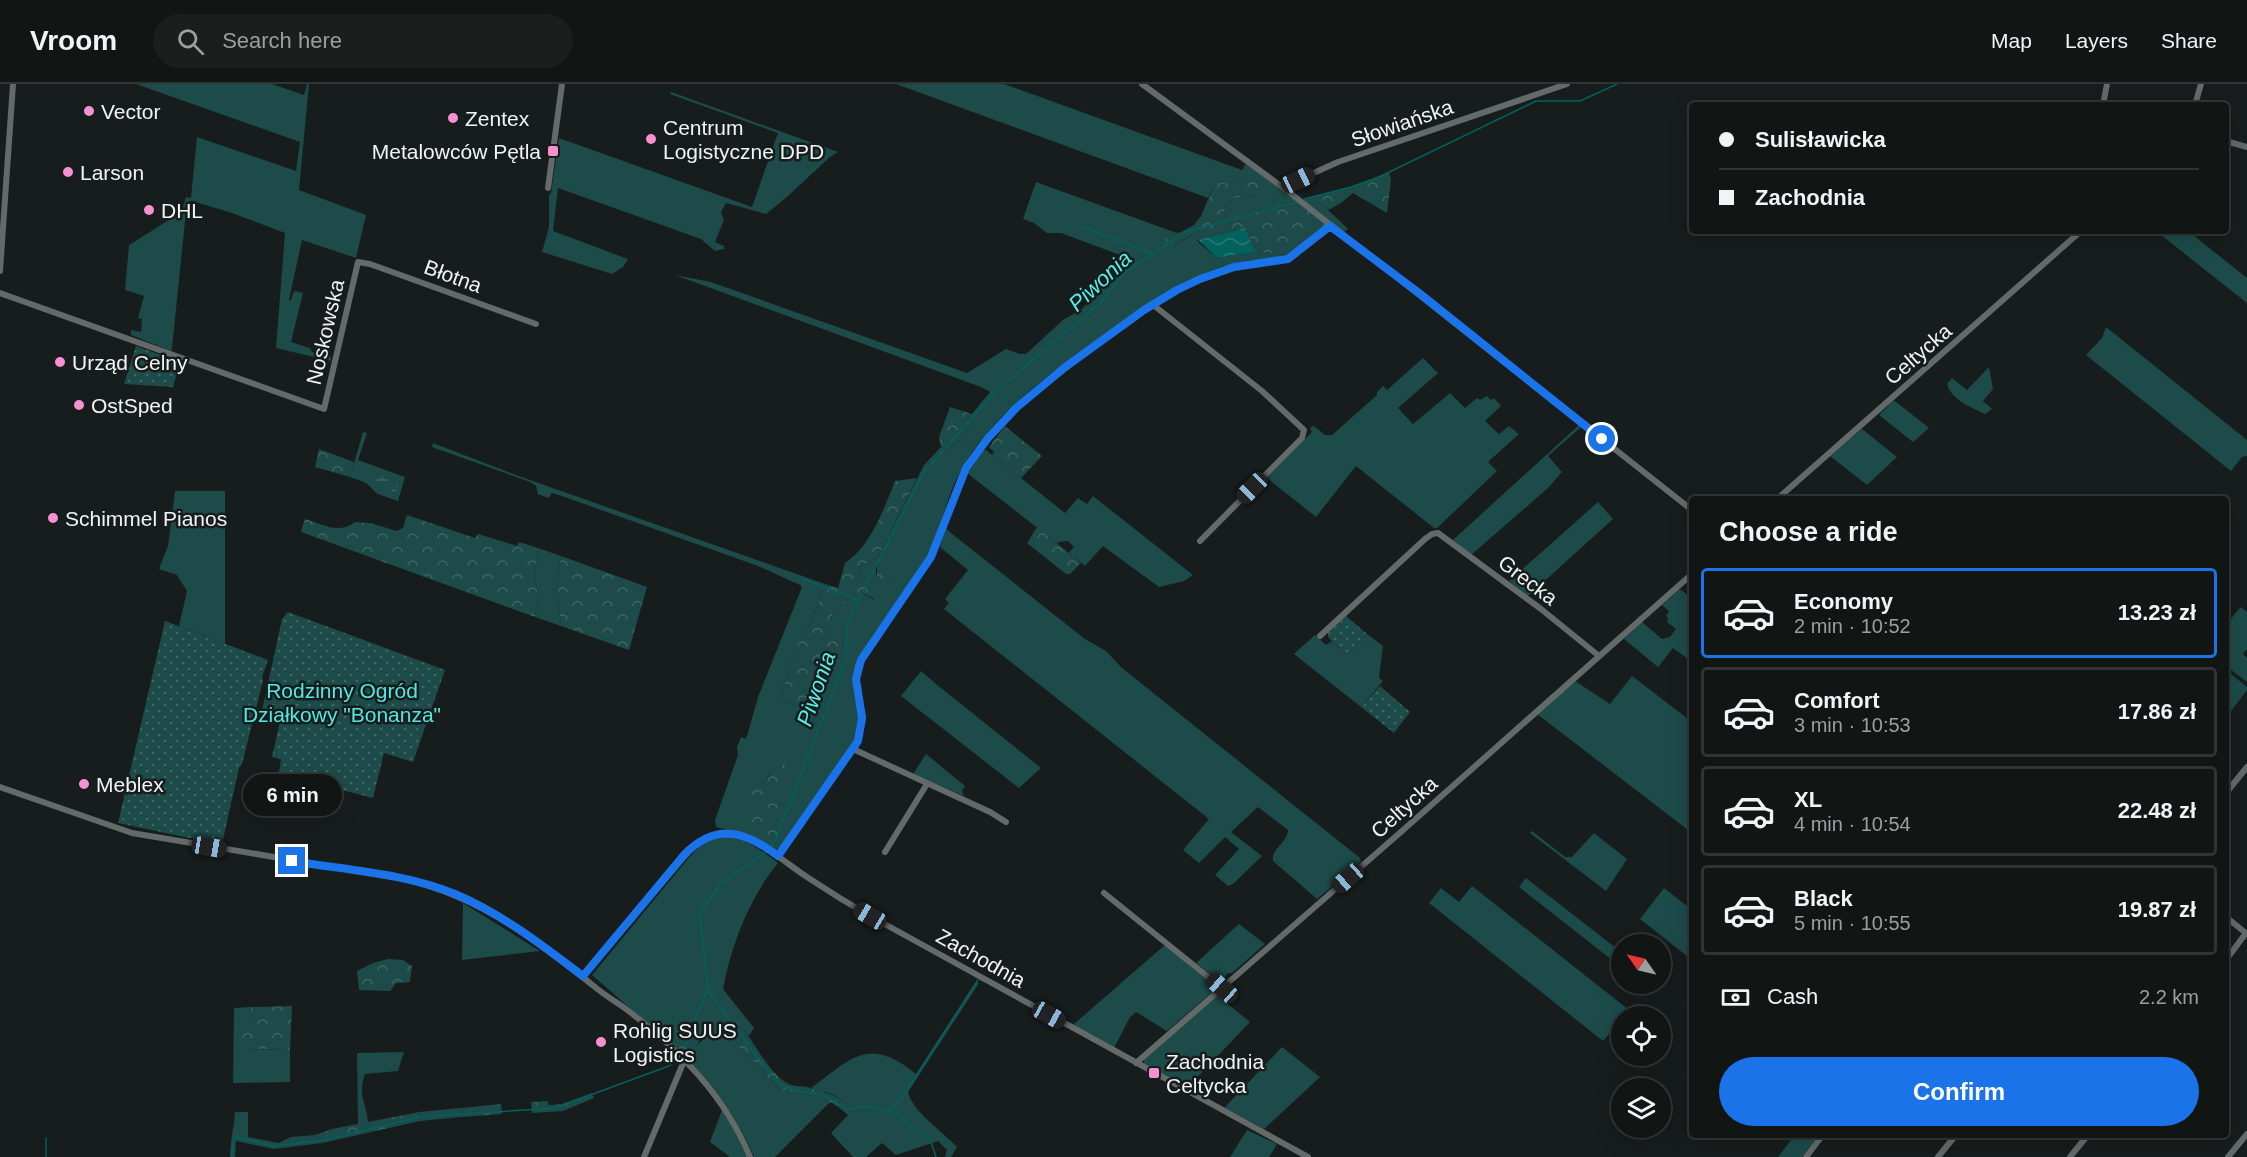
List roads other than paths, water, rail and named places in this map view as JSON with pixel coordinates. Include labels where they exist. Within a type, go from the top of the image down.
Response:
[{"type":"street","points":[[0,271],[13,84]]},
{"type":"street","points":[[548,188],[562,84]]},
{"type":"street","name":"Słowiańska","points":[[1285,189],[1298,180],[1348,159],[1567,84]]},
{"type":"street","points":[[2104,102],[2107,84]]},
{"type":"street","points":[[2196,102],[2201,84]]},
{"type":"street","points":[[1146,85],[1419,293],[1689,508]]},
{"type":"street","points":[[2229,142],[2247,147]]},
{"type":"street","points":[[778,856],[853,750],[862,725],[862,710],[856,679],[858,666],[931,557],[959,481],[969,463],[998,427],[1064,368],[1152,304],[1190,283],[1220,271],[1288,259],[1330,226]]},
{"type":"street","name":"Celtycka","points":[[1781,496],[2078,234]]},
{"type":"street","name":"Błotna","points":[[358,262],[370,264],[536,324]]},
{"type":"street","name":"Noskowska","points":[[0,293],[324,409],[358,262]]},
{"type":"street","points":[[1152,304],[1276,403],[1302,425],[1305,433],[1299,442],[1200,541]]},
{"type":"street","name":"Grecka","points":[[1320,636],[1425,539],[1435,533],[1445,537],[1599,656]]},
{"type":"street","name":"Celtycka","points":[[1136,1063],[1689,577]]},
{"type":"street","points":[[853,750],[990,812],[1006,822]]},
{"type":"street","points":[[2229,790],[2247,767]]},
{"type":"street","points":[[885,852],[927,784]]},
{"type":"street","points":[[0,787],[146,837],[385,875],[440,888],[470,901],[502,919],[583,976],[634,1016],[684,1061],[722,1102],[737,1127],[750,1157]]},
{"type":"street","name":"Zachodnia","points":[[583,976],[684,855],[700,840],[713,834],[729,834],[748,839],[768,849],[840,899],[1308,1157]]},
{"type":"street","points":[[1104,893],[1222,988]]},
{"type":"street","points":[[2229,920],[2246,934],[2229,956]]},
{"type":"street","points":[[644,1157],[684,1061]]},
{"type":"street","points":[[2228,1157],[2247,1134]]},
{"type":"street","points":[[1806,1157],[1820,1138]]},
{"type":"street","points":[[1938,1157],[1953,1138]]},
{"type":"street","points":[[2070,1157],[2085,1138]]},
{"type":"water","points":[[1245,228],[1256,252],[1217,258],[1198,240]]},
{"type":"waterway","name":"Piwonia","points":[[1304,199],[1379,177],[1536,101],[1580,101],[1617,84]]},
{"type":"waterway","name":"Piwonia","points":[[769,848],[775,841],[846,659],[847,623],[923,473],[997,390],[1100,303],[1123,274],[1185,232],[1296,202]]},
{"type":"waterway","points":[[1081,227],[1152,253]]},
{"type":"waterway","points":[[803,579],[858,600]]},
{"type":"waterway","name":"Piwonia","points":[[766,852],[721,883],[702,910],[700,917],[710,994],[775,1080],[787,1088],[829,1098],[846,1110],[864,1106],[893,1112],[930,1139],[936,1157]]},
{"type":"waterway","points":[[890,1111],[906,1092],[978,980]]},
{"type":"waterway","points":[[681,1053],[707,991]]},
{"type":"waterway","points":[[232,1157],[235,1137],[274,1146],[325,1140],[419,1117],[555,1108],[669,1066],[677,1060]]},
{"type":"waterway","points":[[46,1138],[46,1157]]},
{"type":"place","name":"Vector","points":[[89,111]]},
{"type":"place","name":"Zentex","points":[[453,118]]},
{"type":"place","name":"Centrum Logistyczne DPD","points":[[651,139]]},
{"type":"place","name":"Metalowców Pętla","points":[[553,151]]},
{"type":"place","name":"Larson","points":[[68,172]]},
{"type":"place","name":"DHL","points":[[149,210]]},
{"type":"place","name":"Urząd Celny","points":[[60,362]]},
{"type":"place","name":"OstSped","points":[[79,405]]},
{"type":"place","name":"Schimmel Pianos","points":[[53,518]]},
{"type":"place","name":"Meblex","points":[[84,784]]},
{"type":"place","name":"Rohlig SUUS Logistics","points":[[601,1042]]},
{"type":"place","name":"Zachodnia Celtycka","points":[[1154,1073]]},
{"type":"park label","name":"Rodzinny Ogród Działkowy \"Bonanza\"","points":[[342,702]]}]
